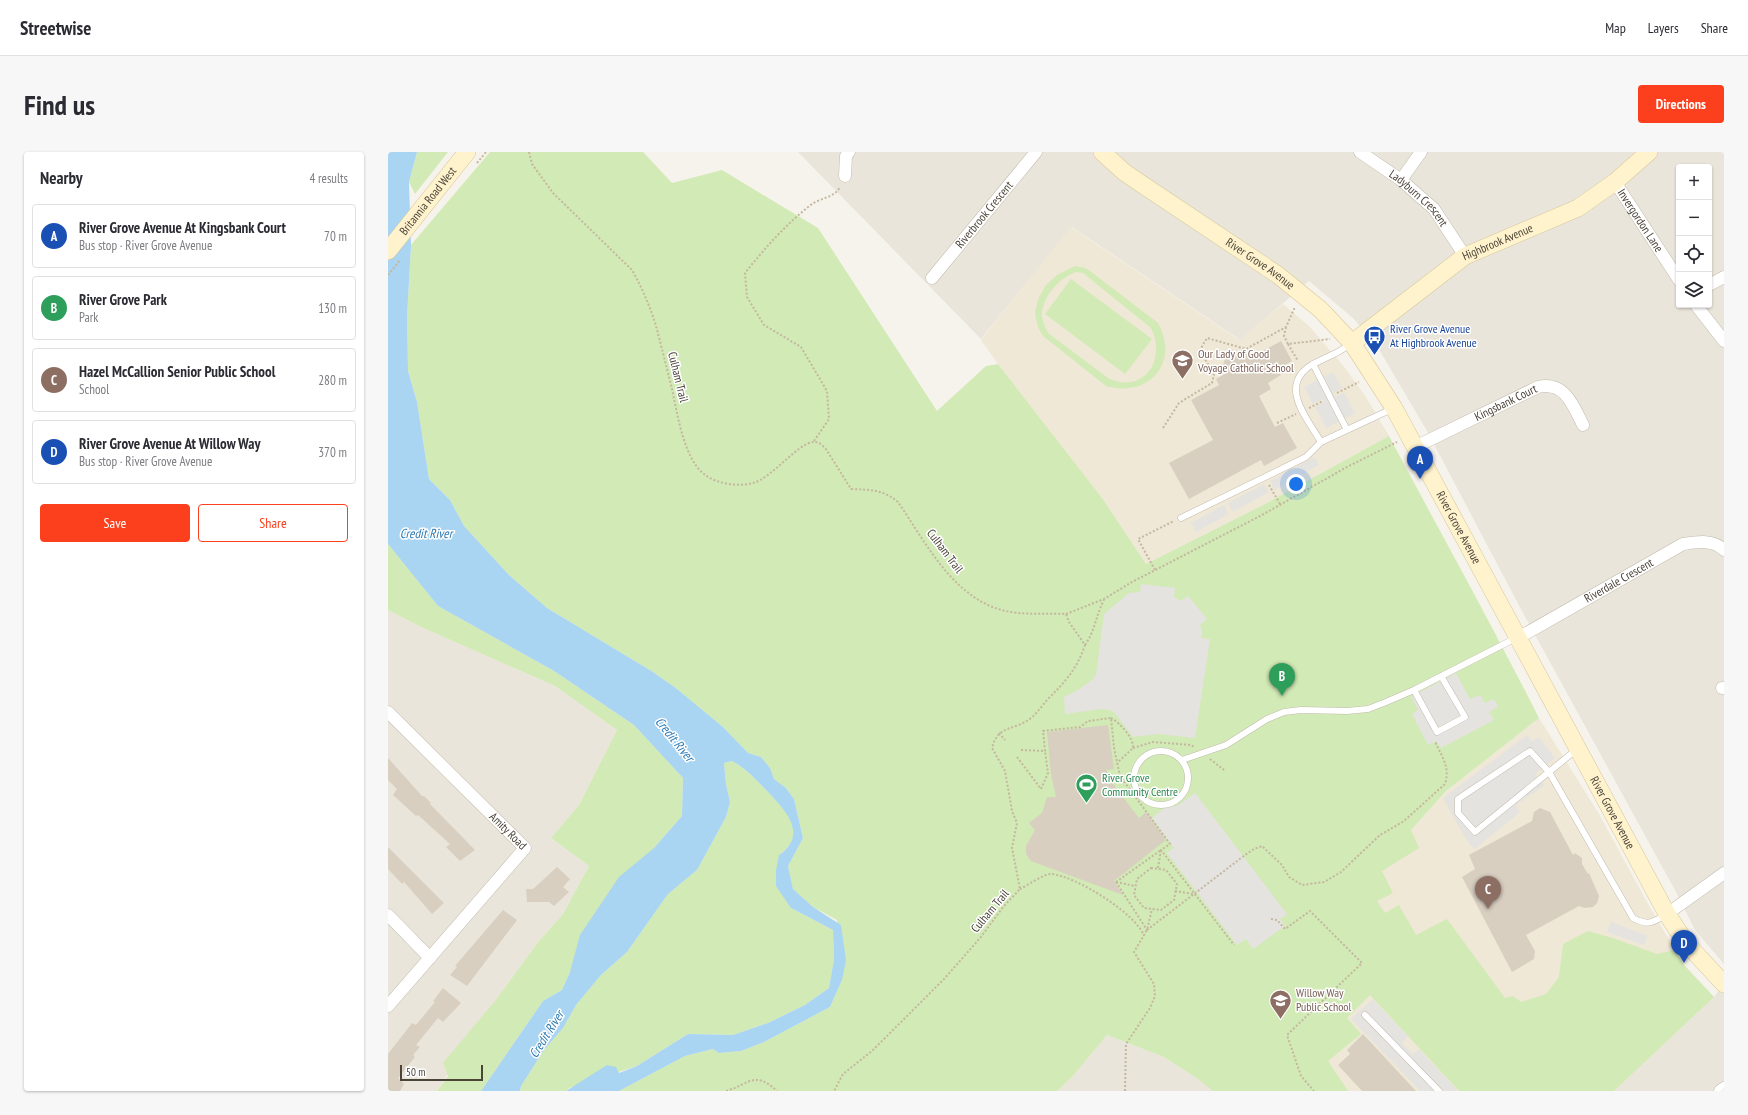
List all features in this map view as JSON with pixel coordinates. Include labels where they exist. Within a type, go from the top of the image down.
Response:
[{"type":"street","name":"Britannia Road West","points":[[388,251],[467,152]]},
{"type":"street","points":[[845,176],[846,156],[850,152]]},
{"type":"street","name":"Riverbrook Crescent","points":[[932,278],[1036,152]]},
{"type":"street","name":"River Grove Avenue","points":[[1102,152],[1130,176],[1278,275],[1321,310],[1349,339],[1394,408],[1667,914],[1686,943],[1724,984]]},
{"type":"street","name":"Ladyburn Crescent","points":[[1360,152],[1401,180],[1434,209],[1465,256]]},
{"type":"street","points":[[1401,180],[1421,152]]},
{"type":"street","name":"Highbrook Avenue","points":[[1349,339],[1465,256],[1578,208],[1615,182],[1649,152]]},
{"type":"street","name":"Invergordon Lane","points":[[1615,182],[1676,275]]},
{"type":"street","points":[[1712,283],[1724,277]]},
{"type":"street","points":[[1698,308],[1724,341]]},
{"type":"street","name":"Kingsbank Court","points":[[1415,447],[1538,387],[1545,386],[1552,386],[1560,389],[1573,404],[1582,425]]},
{"type":"street","name":"Riverdale Crescent","points":[[1518,638],[1682,544],[1701,541],[1712,543],[1724,550]]},
{"type":"street","name":"Amity Road","points":[[388,712],[525,848],[430,958]]},
{"type":"street","points":[[1667,914],[1724,873]]},
{"type":"street","points":[[388,915],[430,958],[388,1006]]},
{"type":"street","points":[[1720,1091],[1724,1088]]},
{"type":"lane","points":[[1322,442],[1312,430],[1302,411],[1295,393],[1296,382],[1305,369],[1338,352],[1349,339]]},
{"type":"lane","points":[[1313,364],[1348,430]]},
{"type":"lane","points":[[1181,518],[1306,456],[1322,442],[1394,408]]},
{"type":"lane","points":[[1182,760],[1226,745],[1267,719],[1284,712],[1301,710],[1347,711],[1368,709],[1414,690],[1518,638]]},
{"type":"lane","points":[[1414,690],[1438,732],[1466,717],[1441,676]]},
{"type":"lane","points":[[1578,749],[1549,772],[1475,832],[1458,812],[1458,799],[1530,751],[1549,772],[1633,918],[1643,923],[1653,923],[1667,914]]},
{"type":"lane","points":[[1170,752],[1182,760],[1186,766],[1188,781],[1185,791],[1179,798],[1162,805],[1149,802],[1139,794],[1134,782],[1135,771],[1138,764],[1149,753],[1170,752]]},
{"type":"lane","points":[[1365,1015],[1439,1091]]},
{"type":"path","name":"Culham Trail","points":[[529,152],[532,164],[553,193],[632,270],[639,282],[656,325],[683,439],[691,457],[704,474],[723,484],[754,483],[807,444],[814,441],[820,443],[826,448],[850,489],[877,491],[887,494],[898,502],[948,574],[978,600],[994,608],[1011,612],[1066,614]]},
{"type":"path","points":[[814,441],[829,419],[827,391],[801,346],[764,325],[747,297],[745,273],[772,239],[813,203],[838,191],[845,176]]},
{"type":"path","points":[[1298,361],[1284,336],[1286,327],[1301,293]]},
{"type":"path","points":[[1163,428],[1179,403],[1212,383],[1214,375],[1200,350],[1207,338],[1246,349],[1286,327]]},
{"type":"path","points":[[1288,344],[1349,339]]},
{"type":"path","points":[[1277,423],[1359,382]]},
{"type":"path","points":[[1085,645],[1069,622],[1066,614],[1104,599],[1346,467],[1399,441],[1415,447]]},
{"type":"path","points":[[1264,477],[1280,504]]},
{"type":"path","points":[[1155,570],[1138,539],[1181,518]]},
{"type":"path","points":[[1005,740],[999,733],[1030,718],[1070,676],[1080,660],[1085,645],[1092,636],[1104,599]]},
{"type":"path","points":[[1017,757],[1041,789],[1048,772],[1043,731],[1080,727],[1088,721],[1111,718],[1116,721],[1131,739],[1133,748]]},
{"type":"path","points":[[1111,718],[1120,776],[1170,844],[1116,882]]},
{"type":"path","points":[[1147,930],[1245,855],[1262,846],[1282,866],[1289,877],[1302,885],[1324,882],[1341,872],[1380,835],[1404,821],[1445,784],[1448,776],[1447,766],[1436,744],[1438,732]]},
{"type":"path","name":"Culham Trail","points":[[834,1091],[843,1074],[872,1051],[945,978],[980,938],[1004,906],[1020,889],[1012,848],[1017,823],[1012,811],[1005,771],[992,748],[994,738],[999,733]]},
{"type":"path","points":[[1117,763],[1133,748],[1153,742],[1191,745],[1224,770]]},
{"type":"path","points":[[1021,750],[1045,751]]},
{"type":"path","points":[[1161,850],[1234,945]]},
{"type":"path","points":[[1158,868],[1161,850]]},
{"type":"path","points":[[1151,868],[1158,868],[1166,870],[1177,884],[1174,900],[1161,910],[1144,908],[1134,895],[1137,879],[1151,868]]},
{"type":"path","points":[[1020,889],[1046,875],[1052,874],[1081,884],[1094,890],[1132,918],[1142,930],[1144,937]]},
{"type":"path","points":[[1116,882],[1147,930]]},
{"type":"path","points":[[1116,882],[1135,886]]},
{"type":"path","points":[[1175,891],[1195,894]]},
{"type":"path","points":[[1125,1091],[1126,1044],[1150,1008],[1155,996],[1154,984],[1134,952],[1147,930],[1152,909]]},
{"type":"path","points":[[1271,919],[1277,920],[1285,929],[1310,911],[1362,963],[1287,1035],[1301,1076],[1314,1091]]},
{"type":"path","points":[[726,1091],[754,1079],[765,1082],[777,1091]]},
{"type":"shaded area","points":[[798,152],[1724,152],[1724,964],[1695,930],[1676,892],[1523,613],[1427,431],[1380,351],[1354,319],[1309,281],[1240,340],[1072,227],[981,339]]},
{"type":"shaded area","name":"Our Lady of Good Voyage Catholic School","points":[[1071,227],[1239,340],[1283,304],[1309,326],[1342,364],[1366,397],[1389,436],[1267,503],[1146,564],[1102,498],[981,340]]},
{"type":"shaded area","points":[[1333,372],[1342,388],[1333,393],[1336,397],[1344,392],[1355,413],[1326,428],[1315,407],[1324,402],[1323,399],[1313,404],[1304,387]]},
{"type":"shaded area","points":[[1315,457],[1319,465],[1274,490],[1270,481]]},
{"type":"shaded area","points":[[1264,484],[1269,492],[1233,512],[1228,503]]},
{"type":"shaded area","points":[[1224,505],[1229,514],[1196,532],[1191,523]]},
{"type":"shaded area","points":[[1141,584],[1175,588],[1174,597],[1181,601],[1188,596],[1207,619],[1200,625],[1202,631],[1201,638],[1210,639],[1195,738],[1158,734],[1133,737],[1114,712],[1110,710],[1101,709],[1065,714],[1064,697],[1078,690],[1093,679],[1096,674],[1104,614],[1129,593],[1140,592]]},
{"type":"shaded area","points":[[388,610],[421,627],[555,686],[617,730],[579,805],[551,838],[589,866],[563,914],[539,941],[495,1001],[437,1091],[388,1091]]},
{"type":"shaded area","points":[[1456,673],[1470,699],[1480,695],[1485,703],[1494,699],[1498,707],[1489,712],[1494,720],[1441,748],[1436,741],[1428,745],[1412,714],[1418,710],[1411,697]]},
{"type":"shaded area","points":[[1539,718],[1599,814],[1648,904],[1684,965],[1714,997],[1614,1091],[1213,1091],[1198,1079],[1164,1057],[1411,830],[1446,791]]},
{"type":"shaded area","points":[[1527,735],[1532,741],[1539,737],[1555,758],[1535,774],[1545,785],[1516,805],[1520,812],[1475,849],[1470,845],[1443,798]]},
{"type":"shaded area","points":[[1195,793],[1287,914],[1280,919],[1285,926],[1253,949],[1246,939],[1237,945],[1167,853],[1174,848],[1152,818],[1164,808],[1177,806]]},
{"type":"shaded area","points":[[1611,922],[1648,936],[1644,945],[1607,932]]},
{"type":"shaded area","points":[[1724,983],[1724,1091],[1614,1091],[1714,997]]},
{"type":"shaded area","points":[[1373,999],[1408,1037],[1402,1043],[1413,1054],[1419,1049],[1458,1091],[1420,1091],[1351,1019]]},
{"type":"shaded area","points":[[1107,1035],[1164,1057],[1198,1079],[1213,1091],[1057,1091],[1073,1076]]},
{"type":"green space","points":[[417,152],[448,152],[415,194],[409,182]]},
{"type":"green space","points":[[490,152],[643,152],[672,183],[722,170],[818,228],[937,411],[986,366],[998,364],[1102,498],[1146,564],[1267,503],[1389,436],[1484,612],[1539,718],[1446,791],[1411,830],[1419,848],[1382,871],[1393,893],[1377,901],[1385,913],[1399,905],[1416,935],[1447,919],[1505,998],[1513,996],[1521,1002],[1546,994],[1559,977],[1563,944],[1588,931],[1613,938],[1657,954],[1675,950],[1684,965],[1714,997],[1614,1091],[1459,1091],[1370,995],[1347,1018],[1361,1034],[1328,1061],[1348,1091],[1213,1091],[1198,1079],[1164,1057],[1107,1035],[1073,1076],[1057,1091],[619,1091],[685,1056],[713,1049],[719,1053],[741,1051],[764,1042],[830,1007],[842,980],[837,920],[813,907],[793,889],[788,866],[803,838],[794,799],[786,788],[774,779],[770,768],[761,757],[748,753],[723,727],[677,689],[653,672],[547,608],[509,575],[464,526],[450,500],[429,479],[417,402],[408,371],[407,317],[411,245]]},
{"type":"green space","points":[[1075,266],[1085,268],[1158,323],[1164,338],[1165,351],[1163,364],[1156,374],[1147,382],[1135,387],[1121,388],[1106,386],[1043,336],[1038,327],[1035,312],[1039,297],[1046,285],[1057,275]],"holes":[[[1076,272],[1083,273],[1151,328],[1156,344],[1155,359],[1147,374],[1141,378],[1125,382],[1108,378],[1048,333],[1043,322],[1042,315],[1048,295],[1058,283],[1070,275]]]},
{"type":"green space","points":[[1071,279],[1152,339],[1125,374],[1045,314]]},
{"type":"green space","points":[[388,544],[438,606],[554,671],[634,725],[683,778],[682,816],[654,848],[570,972],[562,990],[543,1001],[481,1091],[437,1091],[448,1076],[443,1063],[495,1001],[539,941],[563,914],[589,866],[551,838],[579,805],[617,730],[555,686],[421,627],[388,610]]},
{"type":"green space","points":[[732,761],[746,771],[774,798],[787,814],[791,822],[793,831],[792,839],[788,847],[779,855],[791,908],[833,930],[834,959],[829,988],[805,1005],[768,1023],[733,1035],[688,1034],[637,1066],[569,1088],[566,1091],[520,1091],[521,1086],[544,1050],[563,1028],[576,1005],[601,975],[627,952],[668,894],[697,870],[726,817],[730,802],[726,784],[724,763]]},
{"type":"water","name":"Credit River","points":[[388,152],[417,152],[409,182],[411,245],[407,317],[408,371],[417,402],[429,479],[450,500],[464,526],[509,575],[547,608],[653,672],[677,689],[723,727],[748,753],[761,757],[770,768],[774,779],[786,788],[794,799],[803,838],[788,866],[793,889],[813,907],[841,925],[846,960],[842,980],[830,1007],[764,1042],[741,1051],[719,1053],[713,1049],[685,1056],[619,1091],[566,1091],[607,1065],[616,1067],[619,1073],[637,1066],[688,1034],[733,1035],[768,1023],[805,1005],[829,988],[834,959],[833,930],[791,908],[776,886],[776,870],[779,855],[788,847],[792,839],[793,831],[787,814],[774,798],[746,771],[732,761],[724,763],[726,784],[730,802],[726,817],[697,870],[668,894],[627,952],[601,975],[576,1005],[563,1028],[544,1050],[521,1086],[520,1091],[481,1091],[543,1001],[562,990],[570,972],[580,935],[619,877],[654,848],[682,816],[683,778],[634,725],[554,671],[438,606],[388,544]]},
{"type":"building","points":[[1281,341],[1292,361],[1278,369],[1281,375],[1268,383],[1271,389],[1259,396],[1275,427],[1283,423],[1297,448],[1264,466],[1261,460],[1189,499],[1169,463],[1213,440],[1191,400],[1219,385],[1216,379],[1228,372],[1223,365],[1228,349],[1242,353],[1246,351],[1250,358]]},
{"type":"building","name":"River Grove Community Centre","points":[[1108,725],[1114,769],[1106,770],[1116,788],[1139,818],[1146,812],[1166,840],[1114,881],[1123,895],[1031,861],[1026,854],[1026,846],[1035,830],[1029,823],[1042,813],[1047,797],[1056,797],[1051,774],[1047,732]]},
{"type":"building","points":[[388,758],[422,796],[424,796],[431,803],[430,804],[475,850],[460,861],[446,847],[450,844],[393,795],[397,789],[388,780]]},
{"type":"building","points":[[1540,808],[1550,812],[1573,855],[1575,853],[1582,858],[1582,864],[1588,874],[1589,873],[1599,896],[1597,903],[1593,907],[1585,908],[1579,906],[1526,935],[1535,951],[1534,959],[1512,972],[1462,877],[1475,869],[1469,855],[1532,821],[1534,812]]},
{"type":"building","points":[[388,847],[444,903],[432,914],[404,882],[402,884],[388,869]]},
{"type":"building","points":[[557,867],[570,879],[563,887],[569,892],[554,906],[549,902],[527,902],[526,889],[533,889]]},
{"type":"building","points":[[503,910],[517,920],[467,986],[450,975],[457,967],[455,966]]},
{"type":"building","points":[[443,988],[461,1003],[443,1022],[438,1018],[416,1045],[420,1047],[413,1055],[415,1057],[398,1078],[404,1084],[400,1091],[388,1091],[388,1054],[412,1023],[416,1025],[435,1002],[433,1001]]},
{"type":"building","points":[[1363,1034],[1416,1091],[1362,1091],[1338,1065],[1350,1054],[1347,1050]]},
{"type":"place","name":"River Grove Avenue At Highbrook Avenue","points":[[1375,356]]},
{"type":"place","name":"Our Lady of Good Voyage Catholic School","points":[[1182,380]]},
{"type":"place","name":"River Grove Avenue At Kingsbank Court","points":[[1420,479]]},
{"type":"place","name":"River Grove Park","points":[[1282,696]]},
{"type":"place","name":"River Grove Community Centre","points":[[1087,804]]},
{"type":"place","name":"Hazel McCallion Senior Public School","points":[[1488,909]]},
{"type":"place","name":"River Grove Avenue At Willow Way","points":[[1684,963]]},
{"type":"place","name":"Willow Way Public School","points":[[1281,1020]]}]
